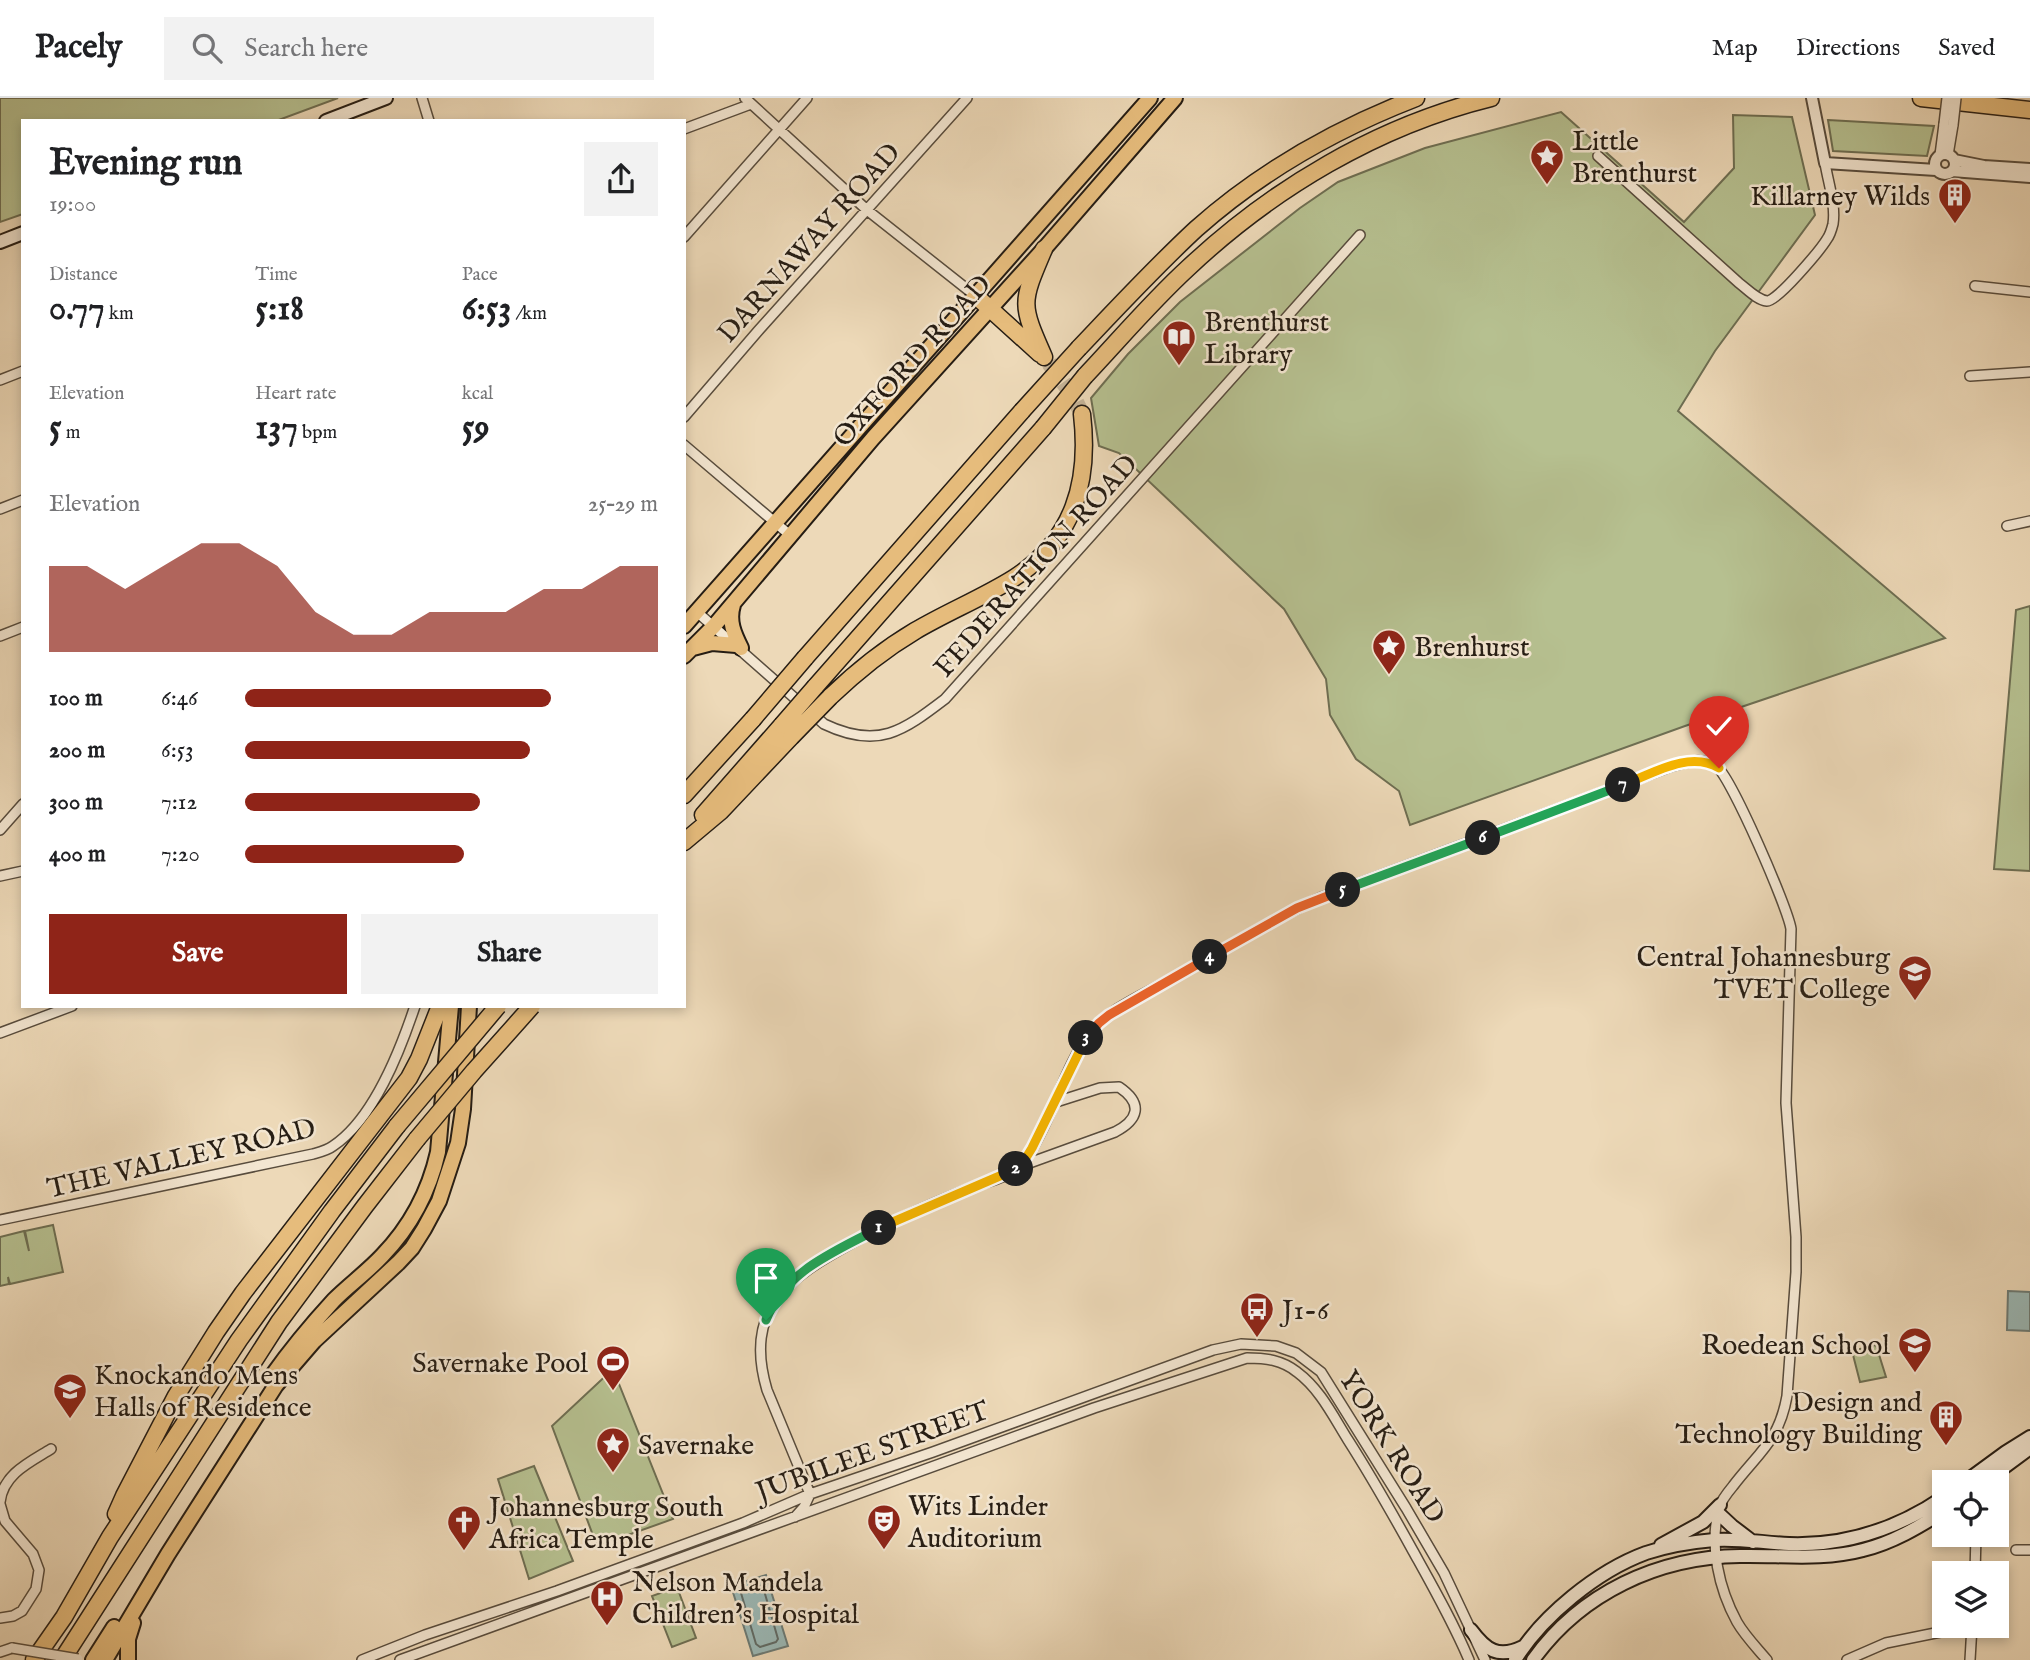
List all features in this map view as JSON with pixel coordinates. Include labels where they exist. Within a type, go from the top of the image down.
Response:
[{"type":"highway","points":[[686,793],[1079,348],[1169,255],[1197,229],[1279,166],[1365,119],[1416,98]]},
{"type":"highway","points":[[686,840],[721,811],[787,731],[815,687],[1043,428],[1085,376],[1187,269],[1242,222],[1286,190],[1337,160],[1397,130],[1491,98]]},
{"type":"highway","points":[[1921,98],[2030,110]]},
{"type":"highway","points":[[983,302],[1046,360],[1028,320],[1025,302],[1030,280],[1044,249]]},
{"type":"highway","points":[[686,834],[787,731],[882,652],[1017,576],[1044,554],[1059,535],[1079,494],[1085,443],[1082,414]]},
{"type":"highway","points":[[110,1537],[124,1496],[190,1373],[243,1293],[409,1078],[439,1008]]},
{"type":"highway","points":[[34,1660],[64,1617],[110,1537],[275,1287],[397,1126],[496,1008]]},
{"type":"highway","points":[[62,1660],[279,1322],[417,1139],[530,1008]]},
{"type":"main road","points":[[331,119],[386,98]]},
{"type":"main road","name":"OXFORD ROAD","points":[[687,652],[714,626],[873,438],[1150,98]]},
{"type":"main road","name":"OXFORD ROAD","points":[[686,624],[775,524],[983,302],[1044,249],[1175,98]]},
{"type":"main road","points":[[0,242],[21,234]]},
{"type":"main road","points":[[687,652],[712,643],[738,647],[731,620],[733,604]]},
{"type":"main road","points":[[90,1660],[281,1363],[317,1319],[381,1257],[414,1214],[426,1192],[438,1152],[447,1024],[451,1008]]},
{"type":"main road","points":[[90,1660],[155,1574],[276,1385],[314,1341],[398,1264],[424,1229],[439,1201],[458,1143],[463,1109],[469,1008]]},
{"type":"main road","points":[[1981,1470],[2030,1437]]},
{"type":"main road","points":[[2000,1470],[2030,1447]]},
{"type":"main road","points":[[1646,1553],[1716,1540],[1815,1544],[1853,1538],[1881,1531],[1909,1519],[1932,1505]]},
{"type":"main road","points":[[1515,1660],[1541,1626],[1574,1596],[1604,1575],[1703,1522],[1719,1509],[1732,1526],[1754,1542]]},
{"type":"main road","points":[[1533,1660],[1574,1615],[1634,1577],[1660,1568],[1717,1556],[1815,1557],[1864,1550],[1912,1532],[1932,1519]]},
{"type":"main road","points":[[128,1660],[128,1639],[155,1583],[155,1574]]},
{"type":"main road","points":[[1471,1630],[1485,1647],[1492,1650],[1506,1653],[1523,1647]]},
{"type":"street","points":[[422,98],[428,119]]},
{"type":"street","points":[[686,235],[807,98]]},
{"type":"street","name":"DARNAWAY ROAD","points":[[686,415],[967,98]]},
{"type":"street","points":[[1598,156],[1739,283],[1767,302],[1774,300],[1786,287],[1830,232],[1833,217],[1812,98]]},
{"type":"street","points":[[1947,98],[1949,125]]},
{"type":"street","points":[[1944,162],[1956,98]]},
{"type":"street","points":[[686,128],[748,101],[867,210],[983,302]]},
{"type":"street","points":[[1825,163],[1911,167],[1916,164],[1944,162],[1983,166],[2030,177]]},
{"type":"street","points":[[2014,172],[2030,169]]},
{"type":"street","name":"FEDERATION ROAD","points":[[697,612],[824,723],[861,736],[878,736],[905,728],[946,698],[1360,235]]},
{"type":"street","points":[[1975,286],[2030,292]]},
{"type":"street","points":[[0,380],[21,372]]},
{"type":"street","points":[[1970,376],[2030,372]]},
{"type":"street","points":[[686,447],[791,536]]},
{"type":"street","points":[[0,509],[21,501]]},
{"type":"street","points":[[2007,526],[2030,520]]},
{"type":"street","points":[[0,636],[21,628]]},
{"type":"street","points":[[1021,1166],[1091,1031],[1129,1003],[1297,908],[1322,897],[1670,767],[1702,761],[1714,765],[1724,774],[1785,904],[1792,943],[1786,1103],[1794,1200],[1796,1272],[1784,1412],[1769,1444],[1732,1487],[1719,1509],[1716,1540],[1723,1592],[1745,1633],[1767,1660]]},
{"type":"street","points":[[0,830],[21,806]]},
{"type":"street","points":[[0,876],[21,871]]},
{"type":"street","points":[[0,1033],[67,1008]]},
{"type":"street","name":"THE VALLEY ROAD","points":[[0,1220],[332,1148],[355,1125],[381,1087],[401,1048],[414,1008]]},
{"type":"street","points":[[795,1517],[810,1494],[762,1374],[760,1358],[766,1320],[772,1304],[795,1277],[888,1223],[1021,1166],[1115,1132],[1127,1126],[1134,1116],[1134,1105],[1130,1097],[1119,1087],[1100,1088],[1056,1102]]},
{"type":"street","name":"JUBILEE STREET","points":[[362,1660],[425,1635],[557,1591],[743,1523],[810,1494],[1213,1350],[1241,1344]]},
{"type":"street","name":"YORK ROAD","points":[[1241,1344],[1265,1344],[1287,1349],[1321,1372],[1406,1508],[1449,1583],[1485,1660]]},
{"type":"street","name":"JUBILEE STREET","points":[[400,1660],[1094,1408],[1247,1357]]},
{"type":"street","name":"YORK ROAD","points":[[1247,1357],[1277,1360],[1288,1365],[1312,1385],[1363,1462],[1457,1630],[1469,1660]]},
{"type":"street","points":[[0,1618],[22,1611],[36,1590],[38,1570],[33,1555],[5,1521],[0,1503],[1,1492],[8,1479],[51,1449]]},
{"type":"street","points":[[901,1463],[908,1475]]},
{"type":"street","points":[[810,1494],[825,1499],[844,1499]]},
{"type":"street","points":[[2016,1550],[2030,1550]]},
{"type":"street","points":[[1435,1590],[1449,1583]]},
{"type":"street","points":[[1847,1660],[1886,1643],[1932,1634]]},
{"type":"street","points":[[1970,1660],[1971,1638]]},
{"type":"street","points":[[0,1652],[12,1648],[90,1660]]},
{"type":"green space","points":[[0,98],[338,98],[281,119],[21,119],[21,215],[0,222]]},
{"type":"green space","points":[[1561,112],[1684,222],[1734,168],[1733,115],[1792,117],[1815,215],[1715,351],[1678,411],[1945,638],[1685,726],[1410,825],[1399,791],[1356,759],[1330,715],[1326,679],[1284,609],[1119,453],[1099,446],[1091,398],[1128,354],[1180,302],[1300,208],[1338,182],[1425,148]]},
{"type":"green space","points":[[1828,120],[1934,126],[1927,156],[1833,151]]},
{"type":"green space","points":[[2030,606],[2030,871],[1994,869],[2016,610]]},
{"type":"green space","points":[[53,1225],[63,1272],[10,1284],[8,1277],[9,1284],[0,1286],[0,1237],[24,1231],[29,1251],[25,1231]]},
{"type":"green space","points":[[1876,1345],[1886,1377],[1860,1382],[1852,1351]]},
{"type":"green space","points":[[613,1369],[673,1519],[597,1546],[552,1426]]},
{"type":"green space","points":[[534,1466],[573,1561],[529,1579],[498,1479]]},
{"type":"green space","points":[[677,1587],[696,1638],[672,1647],[652,1596]]},
{"type":"water","points":[[2008,1291],[2030,1292],[2030,1331],[2007,1330]]},
{"type":"water","points":[[766,1575],[788,1646],[753,1656],[731,1586]]},
{"type":"tunnel","points":[[1049,363],[1073,396],[1082,414]]},
{"type":"place","name":"Little Brenthurst","points":[[1547,186]]},
{"type":"place","name":"Killarney Wilds","points":[[1955,225]]},
{"type":"place","name":"Brenthurst Library","points":[[1179,367]]},
{"type":"place","name":"Brenhurst","points":[[1389,676]]},
{"type":"place","name":"Central Johannesburg TVET College","points":[[1915,1002]]},
{"type":"place","name":"J1-6","points":[[1257,1339]]},
{"type":"place","name":"Roedean School","points":[[1915,1374]]},
{"type":"place","name":"Savernake Pool","points":[[613,1392]]},
{"type":"place","name":"Knockando Mens Halls of Residence","points":[[70,1420]]},
{"type":"place","name":"Design and Technology Building","points":[[1946,1447]]},
{"type":"place","name":"Savernake","points":[[613,1474]]},
{"type":"place","name":"Wits Linder Auditorium","points":[[884,1551]]},
{"type":"place","name":"Johannesburg South Africa Temple","points":[[464,1552]]},
{"type":"place","name":"Nelson Mandela Children's Hospital","points":[[607,1627]]},
{"type":"route","points":[[766,1320],[772,1304],[783,1289],[809,1267],[888,1223],[1021,1166],[1091,1031],[1109,1015],[1129,1003],[1297,908],[1322,897],[1670,767],[1695,760],[1719,768]]}]
